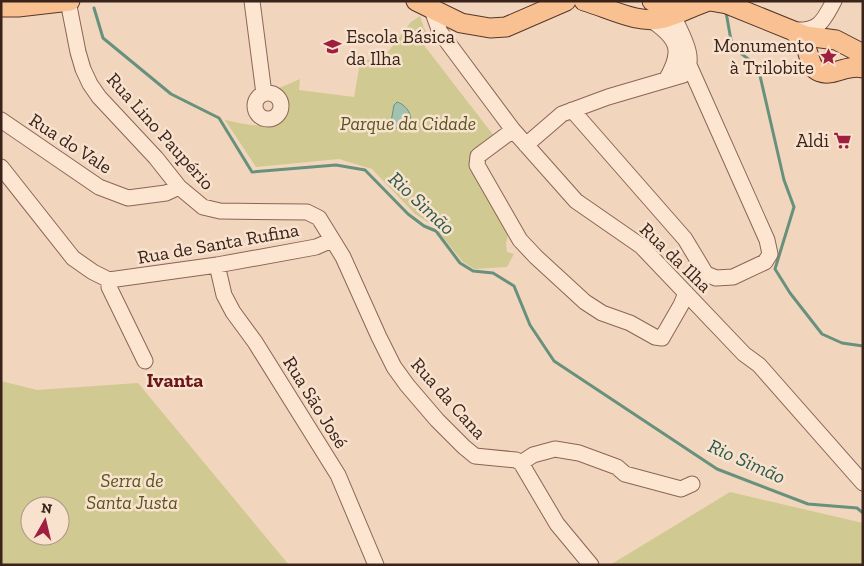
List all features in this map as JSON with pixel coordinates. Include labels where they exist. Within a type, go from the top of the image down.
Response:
[{"type":"main road","points":[[1,7],[69,1]]},
{"type":"main road","points":[[424,6],[461,24],[490,28],[506,27],[566,1]]},
{"type":"main road","points":[[584,1],[651,20],[673,16],[695,5],[709,1],[727,4],[792,30],[803,39],[839,48]]},
{"type":"main road","points":[[641,1],[663,7],[673,16]]},
{"type":"main road","points":[[652,1],[704,1]]},
{"type":"street","name":"Rua Lino Paupério","points":[[69,1],[78,52],[90,84],[99,97],[156,158],[179,187],[203,207],[220,211],[307,212],[319,218],[332,240]]},
{"type":"street","points":[[252,1],[264,94]]},
{"type":"street","points":[[834,1],[839,48]]},
{"type":"street","name":"Rua da Ilha","points":[[424,6],[440,32],[513,130],[576,201],[641,246],[744,354],[759,365],[863,483]]},
{"type":"street","points":[[572,110],[685,239],[706,274],[716,278],[733,277],[765,262],[770,254],[767,240],[689,65],[688,52],[673,16]]},
{"type":"street","points":[[651,20],[666,31],[672,39],[676,50],[675,65],[666,80]]},
{"type":"street","points":[[792,30],[810,29],[839,48]]},
{"type":"street","points":[[526,145],[562,114],[683,75],[689,65]]},
{"type":"street","name":"Rua do Vale","points":[[1,120],[99,188],[128,198],[166,193],[179,187]]},
{"type":"street","points":[[513,130],[478,156],[476,160],[477,165],[520,240],[536,257],[585,302],[602,313],[630,324],[654,337],[662,338],[686,293]]},
{"type":"street","points":[[1,167],[73,258],[93,272],[109,280],[109,287],[145,361]]},
{"type":"street","name":"Rua de Santa Rufina","points":[[109,280],[217,265],[316,247],[332,240]]},
{"type":"street","name":"Rua da Cana","points":[[332,240],[343,257],[394,367],[413,392],[464,448],[475,456],[516,460],[520,463]]},
{"type":"street","name":"Rua São José","points":[[217,265],[224,295],[233,312],[255,342],[338,475],[376,565]]},
{"type":"street","points":[[591,565],[557,524],[520,463],[533,455],[555,449],[579,453],[617,467],[625,474],[681,489],[692,484]]},
{"type":"green space","name":"Parque da Cidade","points":[[420,16],[428,34],[420,40],[494,136],[471,155],[509,229],[506,244],[507,252],[514,254],[507,267],[474,269],[463,262],[434,226],[415,214],[372,169],[339,159],[256,167],[225,120],[261,126],[278,123],[284,117],[287,103],[277,89],[300,79],[299,90],[354,97],[360,63],[388,52],[411,22]]},
{"type":"green space","points":[[827,50],[833,56],[827,62],[821,56]]},
{"type":"green space","name":"Serra de Santa Justa","points":[[1,381],[37,390],[138,383],[289,565],[1,565]]},
{"type":"green space","points":[[730,492],[863,523],[863,565],[610,565]]},
{"type":"shaded area","points":[[397,102],[405,107],[410,114],[410,122],[405,129],[396,128],[391,122],[394,105]]},
{"type":"waterway","name":"Rio Simão","points":[[94,8],[103,38],[171,94],[219,118],[252,172],[336,165],[365,170],[408,214],[424,226],[436,231],[460,263],[473,271],[493,273],[514,286],[530,325],[554,361],[717,469],[808,504],[857,508],[863,513]]},
{"type":"waterway","points":[[726,12],[732,46],[758,67],[784,180],[794,207],[775,269],[790,293],[822,334],[842,343],[863,346]]},
{"type":"place","name":"Escola Básica da Ilha","points":[[332,47]]},
{"type":"place","name":"Monumento à Trilobite","points":[[828,56]]},
{"type":"place","name":"Aldi","points":[[843,140]]},
{"type":"district","name":"Ivanta","points":[[175,380]]}]
